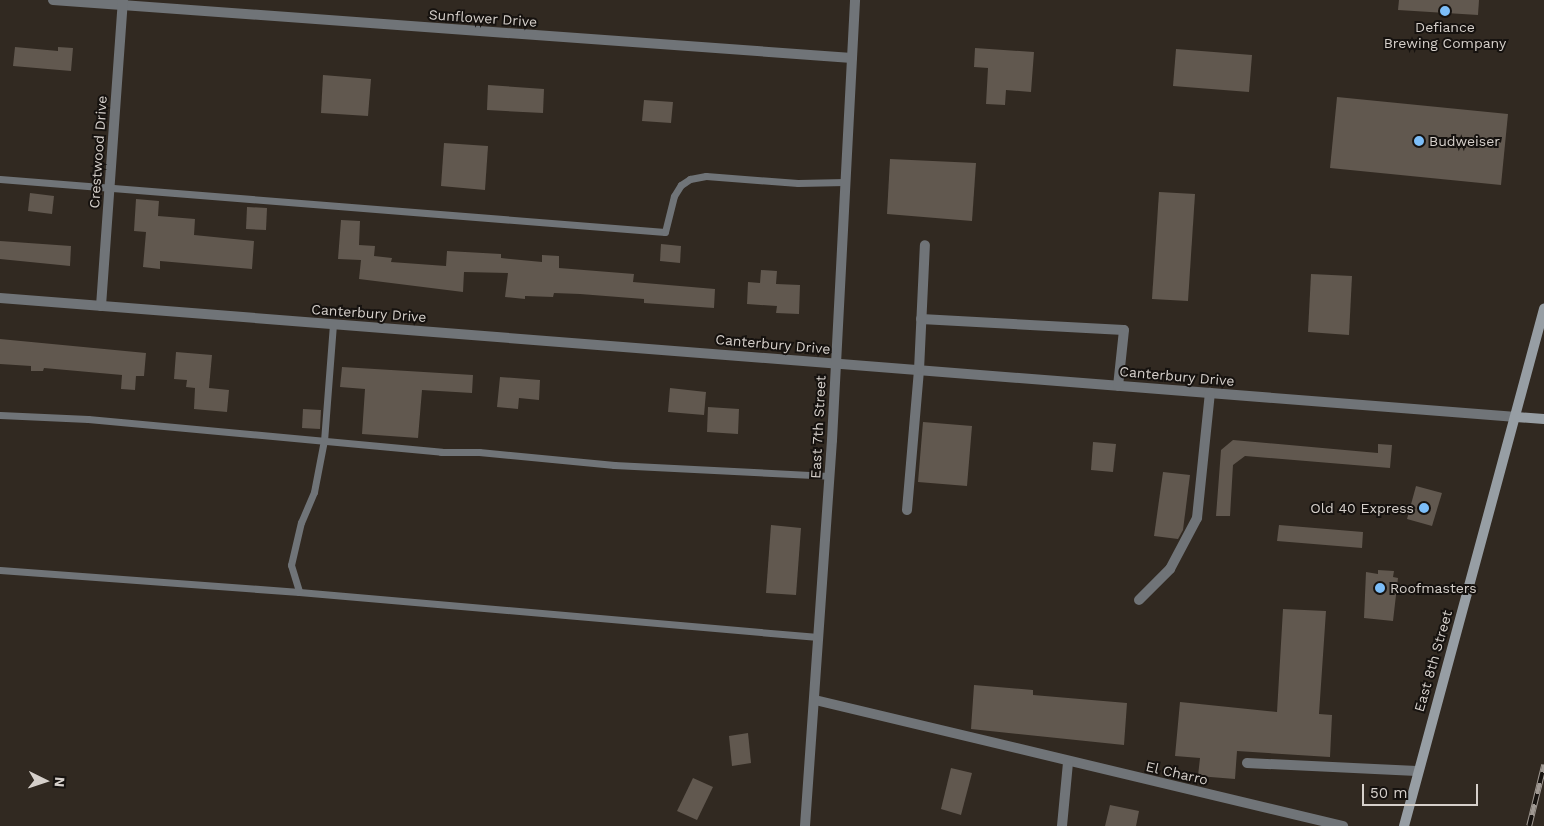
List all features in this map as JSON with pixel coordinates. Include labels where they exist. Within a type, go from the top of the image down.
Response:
[{"type":"main road","name":"East 8th Street","points":[[1404,826],[1417,771],[1516,417],[1544,309]]},
{"type":"main road","name":"Canterbury Drive","points":[[1516,417],[1544,419]]},
{"type":"street","name":"Sunflower Drive","points":[[53,0],[122,3],[852,58]]},
{"type":"street","name":"East 7th Street","points":[[805,826],[815,700],[836,363],[855,0]]},
{"type":"street","name":"Crestwood Drive","points":[[101,306],[122,3]]},
{"type":"street","points":[[907,510],[919,370],[924,245]]},
{"type":"street","name":"Canterbury Drive","points":[[0,298],[1516,417]]},
{"type":"street","points":[[921,319],[1124,330],[1118,386]]},
{"type":"street","points":[[1139,600],[1170,569],[1197,518],[1210,393]]},
{"type":"street","name":"El Charro","points":[[815,700],[1068,762],[1343,826]]},
{"type":"street","points":[[1062,826],[1068,762]]},
{"type":"street","points":[[1247,763],[1417,771]]},
{"type":"lane","points":[[0,180],[110,186],[666,232],[674,196],[681,185],[690,178],[706,176],[798,184],[845,182]]},
{"type":"lane","points":[[299,592],[291,565],[301,522],[314,492],[324,440],[333,324]]},
{"type":"lane","points":[[0,415],[88,419],[441,452],[479,452],[614,465],[829,476]]},
{"type":"lane","points":[[0,570],[299,592],[818,637]]},
{"type":"building","name":"Defiance Brewing Company","points":[[1399,0],[1479,0],[1478,15],[1398,10]]},
{"type":"building","points":[[15,47],[58,51],[58,47],[73,48],[71,71],[13,66]]},
{"type":"building","points":[[975,48],[1034,52],[1031,92],[1006,90],[1005,105],[986,104],[988,68],[974,67]]},
{"type":"building","points":[[1176,49],[1252,55],[1249,92],[1173,86]]},
{"type":"building","points":[[323,75],[371,79],[368,116],[321,113]]},
{"type":"building","points":[[488,85],[544,89],[543,113],[487,110]]},
{"type":"building","name":"Budweiser","points":[[1337,97],[1508,114],[1501,185],[1330,168]]},
{"type":"building","points":[[644,100],[673,102],[671,123],[642,121]]},
{"type":"building","points":[[444,143],[488,146],[485,190],[441,186]]},
{"type":"building","points":[[890,159],[976,163],[972,221],[887,214]]},
{"type":"building","points":[[1159,192],[1195,194],[1188,301],[1152,299]]},
{"type":"building","points":[[30,193],[54,196],[52,214],[28,211]]},
{"type":"building","points":[[136,199],[159,201],[158,216],[195,219],[194,235],[254,241],[252,269],[160,261],[160,269],[143,267],[146,232],[134,231]]},
{"type":"building","points":[[247,207],[267,208],[266,230],[246,229]]},
{"type":"building","points":[[341,220],[360,221],[359,245],[375,246],[374,256],[392,258],[391,262],[446,266],[447,251],[501,254],[501,258],[542,262],[542,255],[559,256],[559,268],[634,274],[633,282],[715,289],[714,308],[644,303],[644,299],[580,294],[554,293],[553,297],[525,296],[525,299],[505,297],[508,273],[464,272],[463,292],[359,279],[361,260],[338,259]]},
{"type":"building","points":[[0,241],[71,246],[70,266],[0,259]]},
{"type":"building","points":[[661,244],[681,246],[680,263],[660,261]]},
{"type":"building","points":[[761,270],[777,271],[776,284],[800,285],[799,314],[776,313],[777,306],[747,304],[748,282],[760,283]]},
{"type":"building","points":[[1311,274],[1352,276],[1349,335],[1308,332]]},
{"type":"building","points":[[0,339],[146,353],[144,376],[136,376],[135,390],[121,389],[122,375],[44,368],[43,371],[31,371],[31,366],[0,364]]},
{"type":"building","points":[[176,352],[212,355],[209,388],[229,390],[227,412],[194,409],[195,388],[186,387],[187,380],[174,379]]},
{"type":"building","points":[[342,367],[473,375],[472,393],[422,390],[418,438],[362,434],[365,389],[340,387]]},
{"type":"building","points":[[500,377],[540,380],[539,400],[519,398],[518,409],[497,407]]},
{"type":"building","points":[[670,388],[706,392],[704,415],[668,412]]},
{"type":"building","points":[[708,407],[739,409],[738,434],[707,432]]},
{"type":"building","points":[[303,409],[321,410],[320,429],[302,428]]},
{"type":"building","points":[[923,422],[972,426],[967,486],[918,482]]},
{"type":"building","points":[[1233,440],[1378,453],[1378,444],[1392,445],[1390,468],[1245,456],[1233,465],[1230,516],[1216,516],[1221,450]]},
{"type":"building","points":[[1093,442],[1116,444],[1113,472],[1091,470]]},
{"type":"building","points":[[1163,472],[1190,475],[1183,530],[1178,539],[1154,536]]},
{"type":"building","name":"Old 40 Express","points":[[1416,486],[1442,493],[1432,526],[1407,519]]},
{"type":"building","points":[[771,525],[801,528],[796,595],[766,593]]},
{"type":"building","points":[[1279,525],[1363,532],[1362,548],[1277,541]]},
{"type":"building","name":"Roofmasters","points":[[1378,570],[1394,571],[1393,577],[1398,578],[1393,621],[1364,618],[1366,572],[1378,574]]},
{"type":"building","points":[[1283,609],[1326,611],[1319,714],[1332,715],[1330,757],[1237,751],[1235,779],[1198,776],[1200,758],[1175,756],[1180,702],[1277,712]]},
{"type":"building","points":[[974,685],[1033,690],[1033,695],[1127,703],[1124,745],[971,729]]},
{"type":"building","points":[[748,733],[751,763],[732,766],[729,736]]},
{"type":"building","points":[[951,768],[972,773],[961,815],[941,809]]},
{"type":"building","points":[[693,778],[713,787],[697,820],[677,811]]},
{"type":"building","points":[[1110,805],[1139,811],[1136,826],[1105,826]]},
{"type":"railway","points":[[1529,826],[1544,765]]},
{"type":"place","name":"Defiance Brewing Company","points":[[1445,11]]},
{"type":"place","name":"Budweiser","points":[[1419,141]]},
{"type":"place","name":"Old 40 Express","points":[[1424,508]]},
{"type":"place","name":"Roofmasters","points":[[1380,588]]}]
